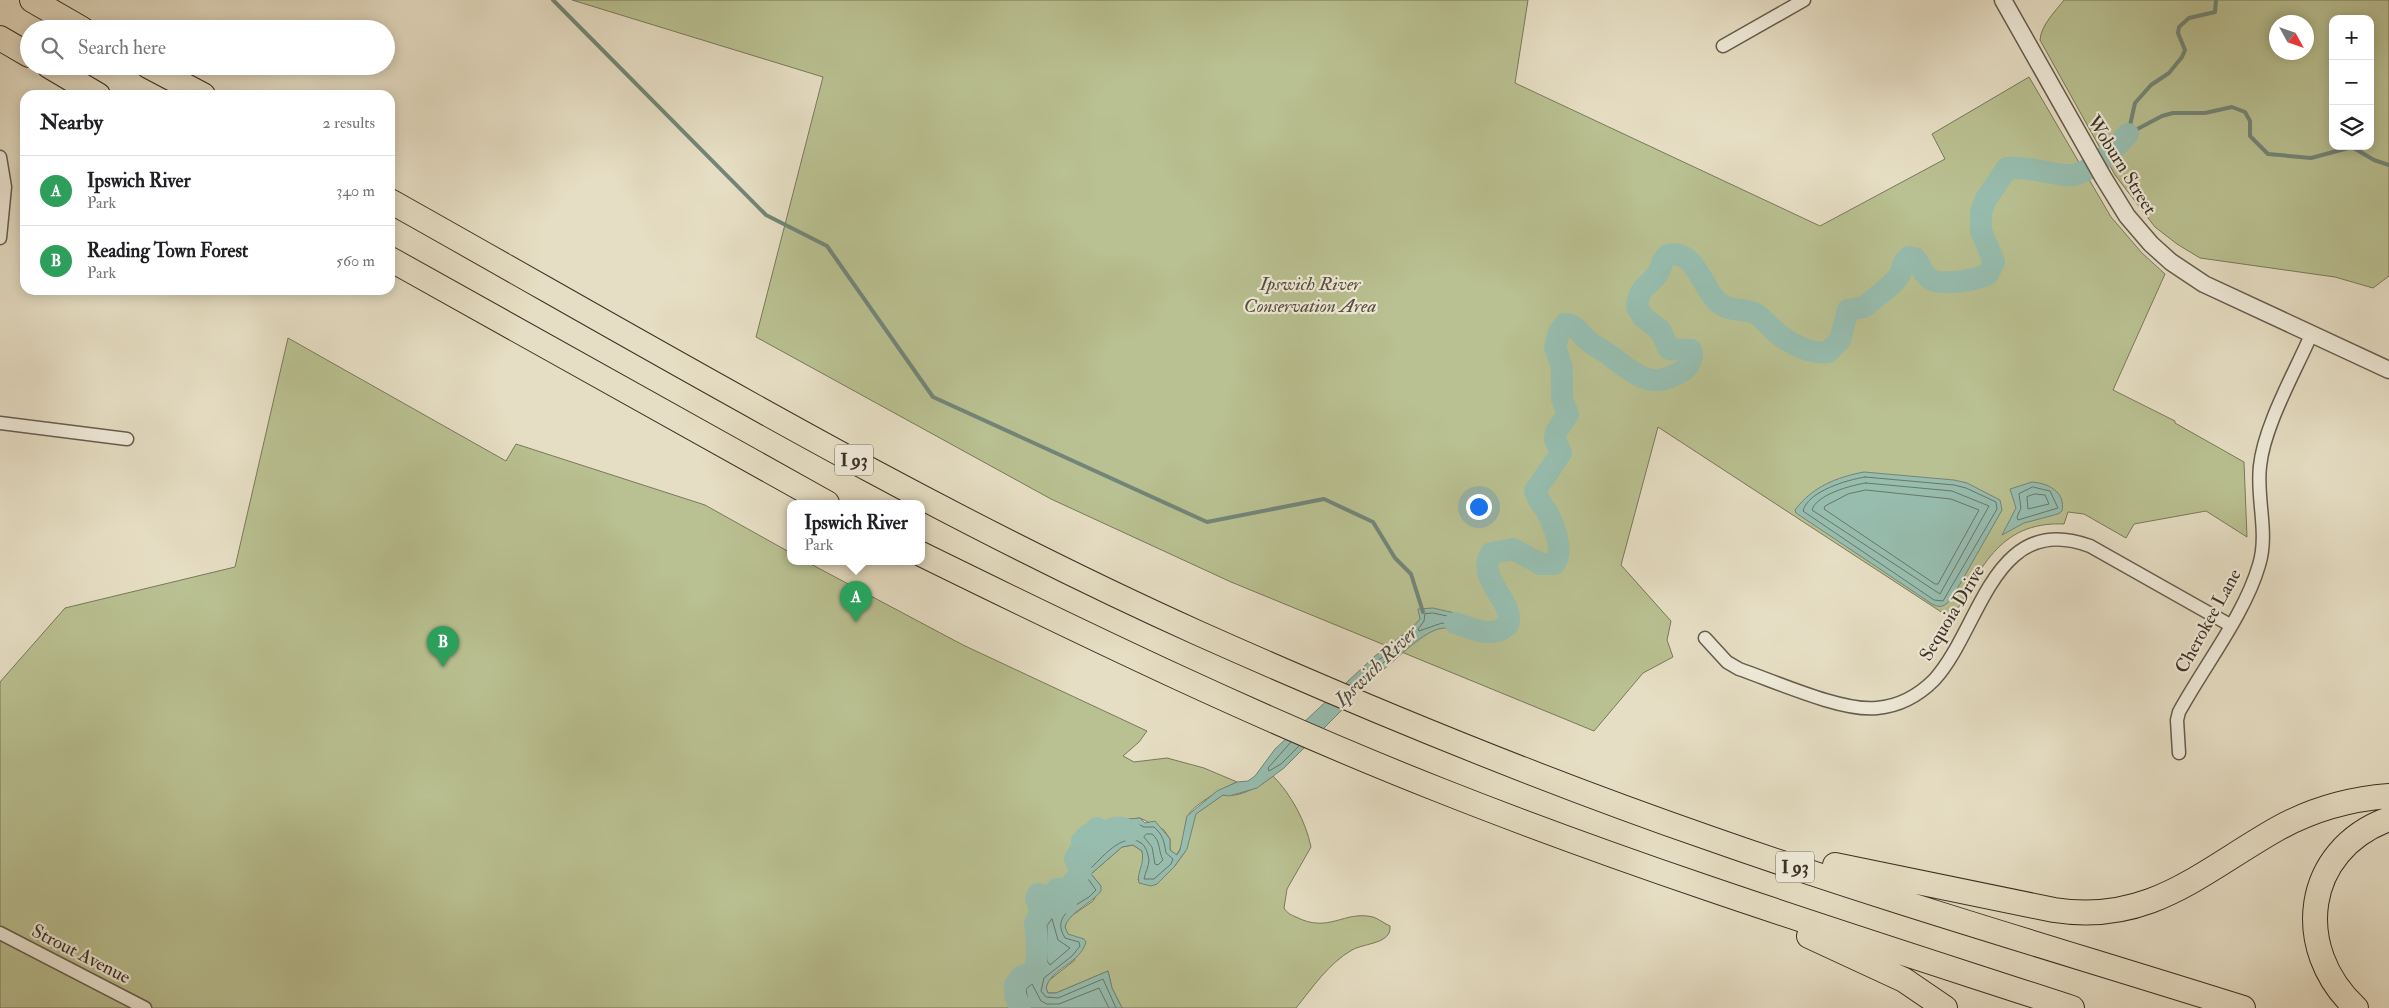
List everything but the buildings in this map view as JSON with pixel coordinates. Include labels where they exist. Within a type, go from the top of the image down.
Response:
[{"type":"highway","points":[[32,0],[66,20]]},
{"type":"highway","points":[[0,38],[20,49]]},
{"type":"highway","points":[[64,75],[90,90]]},
{"type":"highway","points":[[165,75],[194,90]]},
{"type":"highway","name":"I 93","points":[[395,204],[691,371],[947,509],[1051,563],[1192,630],[1332,691],[1526,770],[1713,840],[2243,1008]]},
{"type":"highway","points":[[395,262],[822,500]]},
{"type":"highway","name":"I 93","points":[[925,556],[1131,657],[1316,739],[1450,794],[1695,885],[2072,1008]]},
{"type":"highway","points":[[1713,840],[2003,901],[2066,912],[2100,913],[2134,907],[2167,895],[2277,830],[2301,818],[2341,804],[2389,796]]},
{"type":"highway","points":[[2356,1008],[2335,986],[2321,960],[2315,931],[2316,902],[2326,874],[2342,850],[2360,834],[2389,819]]},
{"type":"highway","points":[[1695,885],[1883,969],[1914,986],[1945,1008]]},
{"type":"street","points":[[1724,46],[1804,0]]},
{"type":"street","name":"Woburn Street","points":[[2003,0],[2103,177],[2141,233],[2171,262],[2204,284],[2389,370]]},
{"type":"street","points":[[0,157],[5,187],[0,238]]},
{"type":"street","name":"Cherokee Lane","points":[[2179,753],[2177,724],[2179,712],[2230,625],[2249,590],[2260,563],[2263,540],[2259,469],[2264,447],[2311,335]]},
{"type":"street","points":[[0,423],[127,440]]},
{"type":"street","name":"Sequoia Drive","points":[[1704,638],[1727,662],[1739,669],[1846,706],[1870,708],[1893,705],[1921,691],[1938,675],[1994,578],[2007,561],[2032,545],[2061,540],[2090,546],[2230,625]]},
{"type":"street","name":"Strout Avenue","points":[[0,933],[146,1008]]},
{"type":"green space","name":"Ipswich River Conservation Area","points":[[572,0],[1528,0],[1515,83],[1820,226],[1945,159],[1932,134],[2029,77],[2111,217],[2142,253],[2165,274],[2113,390],[2175,421],[2175,423],[2244,462],[2247,537],[2206,511],[2134,524],[2126,538],[2084,514],[2068,512],[2064,524],[2041,525],[2023,531],[2007,540],[1982,567],[1952,619],[1658,427],[1621,565],[1671,621],[1667,640],[1673,657],[1643,673],[1594,731],[1231,582],[1051,499],[756,337],[823,77]]},
{"type":"green space","points":[[2064,0],[2389,0],[2389,276],[2373,288],[2335,277],[2200,258],[2177,244],[2155,227],[2115,175],[2040,40],[2043,29]]},
{"type":"green space","points":[[288,338],[506,461],[516,444],[705,505],[787,551],[787,565],[813,565],[963,645],[1147,731],[1139,742],[1123,756],[1134,762],[1167,758],[1204,768],[1237,782],[1211,796],[1192,810],[1187,818],[1181,846],[1176,855],[1170,850],[1170,839],[1164,830],[1140,818],[1119,820],[1116,827],[1106,833],[1099,828],[1097,833],[1102,838],[1096,844],[1088,835],[1078,852],[1077,865],[1081,871],[1069,887],[1056,893],[1063,894],[1066,902],[1054,905],[1037,895],[1039,911],[1035,923],[1037,956],[1033,972],[1027,974],[1018,1006],[1020,1008],[0,1008],[0,682],[65,608],[235,567]]},
{"type":"green space","points":[[1273,776],[1286,791],[1297,809],[1311,847],[1287,889],[1285,910],[1289,914],[1308,922],[1318,923],[1327,923],[1353,916],[1373,917],[1390,926],[1387,936],[1382,940],[1357,948],[1344,955],[1321,976],[1296,1008],[1122,1008],[1112,988],[1108,971],[1056,993],[1048,993],[1046,988],[1048,981],[1075,960],[1065,927],[1067,919],[1093,901],[1101,886],[1091,874],[1122,847],[1133,845],[1142,851],[1144,861],[1138,880],[1157,884],[1174,867],[1185,852],[1195,814],[1223,795],[1243,793]]},
{"type":"water","points":[[1864,472],[1954,480],[1967,483],[2000,500],[2002,510],[1952,598],[1945,605],[1938,606],[1932,604],[1796,513],[1795,510],[1802,502],[1817,489],[1835,480]]},
{"type":"water","points":[[2032,482],[2044,484],[2054,490],[2063,504],[2062,511],[2058,514],[2024,523],[2002,535],[2016,508],[2010,489]]},
{"type":"water","points":[[1433,608],[1463,615],[1486,629],[1481,639],[1458,630],[1444,628],[1419,639],[1380,672],[1284,768],[1257,788],[1229,796],[1223,795],[1196,814],[1187,849],[1174,867],[1157,884],[1151,886],[1139,883],[1138,879],[1143,856],[1142,851],[1133,845],[1122,847],[1091,874],[1101,886],[1101,891],[1071,917],[1065,927],[1068,934],[1084,939],[1086,942],[1078,956],[1054,975],[1046,988],[1048,993],[1056,993],[1108,971],[1112,988],[1122,1008],[1020,1008],[1015,995],[1015,985],[1022,976],[1033,972],[1037,956],[1035,923],[1038,917],[1039,905],[1036,899],[1038,894],[1045,896],[1054,905],[1066,902],[1063,894],[1056,893],[1057,889],[1069,887],[1080,872],[1075,859],[1082,847],[1082,841],[1088,835],[1096,844],[1101,838],[1095,831],[1097,828],[1106,833],[1115,827],[1119,820],[1140,818],[1145,823],[1155,821],[1170,839],[1170,850],[1177,855],[1180,850],[1187,816],[1217,791],[1237,782],[1248,781],[1255,776],[1275,749],[1375,656],[1412,628],[1420,619],[1418,609]]},
{"type":"waterway","points":[[553,0],[766,215],[827,246],[933,397],[1207,522],[1324,499],[1373,522],[1395,558],[1411,574],[1423,612]]},
{"type":"waterway","points":[[2128,134],[2135,103],[2151,85],[2169,73],[2182,57],[2185,50],[2178,33],[2179,27],[2189,18],[2215,12],[2216,0]]},
{"type":"waterway","points":[[2128,134],[2162,116],[2173,113],[2205,113],[2232,107],[2245,112],[2250,121],[2250,136],[2268,154],[2311,158],[2352,147],[2374,160],[2389,165]]},
{"type":"waterway","name":"Ipswich River","points":[[1455,623],[1482,632],[1496,631],[1508,625],[1509,617],[1506,608],[1488,572],[1487,562],[1491,553],[1513,549],[1541,564],[1554,564],[1557,559],[1559,552],[1555,531],[1535,491],[1561,453],[1555,439],[1556,432],[1568,414],[1562,399],[1562,368],[1555,347],[1559,332],[1565,324],[1574,327],[1592,344],[1638,375],[1654,380],[1663,380],[1684,370],[1690,361],[1691,350],[1669,349],[1660,330],[1643,317],[1637,307],[1642,290],[1655,278],[1664,259],[1668,255],[1678,255],[1692,264],[1713,297],[1723,306],[1756,314],[1778,334],[1802,348],[1815,352],[1828,352],[1840,340],[1848,310],[1864,307],[1890,286],[1900,275],[1904,262],[1909,257],[1915,258],[1925,274],[1934,281],[1958,282],[1988,274],[1994,262],[1981,231],[1981,212],[1986,199],[2007,168],[2073,175],[2100,161],[2128,134]]},
{"type":"waterway","name":"Ipswich River","points":[[1020,1008],[1015,995],[1015,985],[1022,976],[1033,972],[1037,956],[1035,923],[1039,911],[1036,899],[1038,894],[1045,896],[1054,905],[1066,902],[1063,894],[1056,893],[1057,889],[1069,888],[1081,871],[1075,859],[1082,847],[1082,841],[1088,835],[1096,844],[1102,838],[1095,831],[1097,828],[1106,833],[1118,828],[1131,831]]},
{"type":"place","name":"Ipswich River","points":[[856,622]]},
{"type":"place","name":"Reading Town Forest","points":[[443,667]]}]
